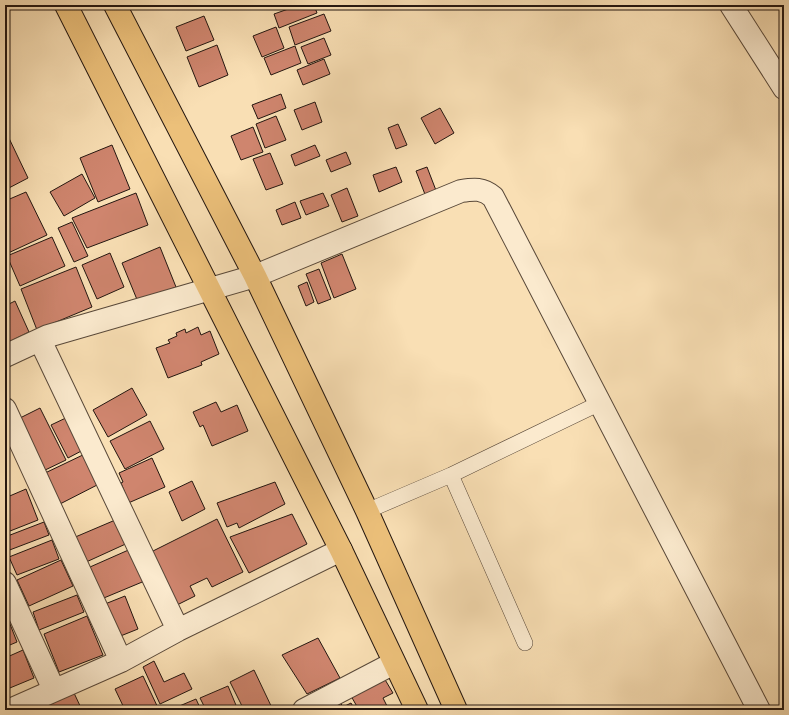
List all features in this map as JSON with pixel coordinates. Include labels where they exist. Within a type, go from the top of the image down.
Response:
[{"type":"main road","points":[[66,5],[342,550],[417,710]]},
{"type":"main road","points":[[115,5],[255,276],[367,511],[456,710]]},
{"type":"street","points":[[732,5],[784,88]]},
{"type":"street","points":[[5,356],[48,336],[255,276],[461,191],[475,189],[486,191],[493,197],[759,710]]},
{"type":"street","points":[[40,340],[178,630]]},
{"type":"street","points":[[5,409],[121,661]]},
{"type":"street","points":[[10,710],[121,661],[178,630],[342,550]]},
{"type":"street","points":[[5,583],[54,690]]},
{"type":"street","points":[[304,710],[394,663]]},
{"type":"lane","points":[[367,511],[451,475],[600,403]]},
{"type":"lane","points":[[451,475],[525,643]]},
{"type":"building","points":[[293,5],[314,5],[317,13],[279,28],[274,14],[294,7]]},
{"type":"building","points":[[324,14],[331,31],[295,45],[289,27]]},
{"type":"building","points":[[204,16],[214,40],[186,51],[176,27]]},
{"type":"building","points":[[276,27],[284,48],[262,57],[253,36]]},
{"type":"building","points":[[324,38],[331,55],[308,64],[301,47]]},
{"type":"building","points":[[217,45],[228,75],[199,87],[187,57]]},
{"type":"building","points":[[295,46],[301,63],[271,75],[264,58]]},
{"type":"building","points":[[324,59],[330,74],[303,85],[297,70]]},
{"type":"building","points":[[281,94],[286,108],[258,119],[252,105]]},
{"type":"building","points":[[315,102],[322,122],[302,130],[294,110]]},
{"type":"building","points":[[440,108],[454,133],[435,144],[421,118]]},
{"type":"building","points":[[276,116],[286,140],[265,148],[256,124]]},
{"type":"building","points":[[398,124],[407,145],[396,149],[388,128]]},
{"type":"building","points":[[253,127],[263,152],[241,160],[231,136]]},
{"type":"building","points":[[7,134],[28,178],[5,190],[5,135]]},
{"type":"building","points":[[112,145],[130,189],[98,202],[80,158]]},
{"type":"building","points":[[315,145],[320,156],[295,166],[291,155]]},
{"type":"building","points":[[346,152],[351,164],[331,172],[326,160]]},
{"type":"building","points":[[270,153],[283,184],[266,190],[253,159]]},
{"type":"building","points":[[396,167],[402,182],[379,192],[373,175]]},
{"type":"building","points":[[427,167],[437,193],[426,197],[416,171]]},
{"type":"building","points":[[82,174],[95,198],[64,216],[50,192]]},
{"type":"building","points":[[347,188],[358,216],[342,222],[331,195]]},
{"type":"building","points":[[26,192],[47,235],[6,254],[5,201]]},
{"type":"building","points":[[136,193],[148,225],[87,248],[72,218]]},
{"type":"building","points":[[323,193],[329,206],[306,215],[300,201]]},
{"type":"building","points":[[295,202],[301,218],[282,225],[276,210]]},
{"type":"building","points":[[72,222],[88,256],[74,262],[58,228]]},
{"type":"building","points":[[52,237],[65,266],[20,286],[7,256]]},
{"type":"building","points":[[160,247],[176,287],[138,302],[122,263]]},
{"type":"building","points":[[110,253],[124,287],[97,299],[82,265]]},
{"type":"building","points":[[342,254],[356,289],[334,298],[321,263]]},
{"type":"building","points":[[76,267],[92,307],[37,330],[21,289]]},
{"type":"building","points":[[319,269],[331,299],[318,304],[306,274]]},
{"type":"building","points":[[307,282],[314,302],[306,306],[298,286]]},
{"type":"building","points":[[15,301],[29,332],[5,344],[5,306]]},
{"type":"building","points":[[198,327],[201,335],[210,331],[219,354],[201,362],[202,365],[168,378],[156,348],[170,343],[168,340],[177,336],[176,333],[185,329],[186,333]]},
{"type":"building","points":[[132,388],[147,415],[108,437],[93,410]]},
{"type":"building","points":[[216,402],[221,412],[237,405],[248,431],[212,446],[203,425],[200,427],[193,412]]},
{"type":"building","points":[[40,408],[66,460],[41,472],[16,420]]},
{"type":"building","points":[[70,416],[87,448],[68,458],[51,425]]},
{"type":"building","points":[[150,421],[164,449],[125,469],[110,441]]},
{"type":"building","points":[[87,453],[101,483],[58,505],[43,474]]},
{"type":"building","points":[[152,458],[165,487],[126,504],[122,495],[125,493],[121,483],[123,482],[119,473]]},
{"type":"building","points":[[192,481],[205,509],[182,521],[169,492]]},
{"type":"building","points":[[275,482],[285,504],[239,528],[237,523],[227,527],[217,503]]},
{"type":"building","points":[[26,489],[38,520],[5,533],[5,498]]},
{"type":"building","points":[[292,514],[307,544],[249,573],[230,537]]},
{"type":"building","points":[[120,518],[130,542],[84,563],[73,538]]},
{"type":"building","points":[[217,519],[243,572],[212,587],[207,578],[190,586],[195,596],[173,607],[147,554]]},
{"type":"building","points":[[44,522],[49,535],[7,551],[5,537]]},
{"type":"building","points":[[52,540],[59,559],[17,575],[9,557]]},
{"type":"building","points":[[133,548],[147,580],[99,600],[90,567]]},
{"type":"building","points":[[61,560],[73,586],[29,606],[17,580]]},
{"type":"building","points":[[77,595],[84,612],[39,630],[33,612]]},
{"type":"building","points":[[125,596],[138,629],[118,637],[105,604]]},
{"type":"building","points":[[87,616],[103,655],[59,672],[44,634]]},
{"type":"building","points":[[8,619],[17,642],[5,647],[5,620]]},
{"type":"building","points":[[318,638],[340,678],[307,694],[282,655]]},
{"type":"building","points":[[23,650],[34,678],[5,690],[5,658]]},
{"type":"building","points":[[154,661],[164,682],[184,673],[192,689],[160,704],[143,667]]},
{"type":"building","points":[[254,670],[273,710],[244,710],[230,682]]},
{"type":"building","points":[[143,676],[159,710],[125,710],[115,689]]},
{"type":"building","points":[[384,678],[393,693],[383,698],[389,710],[359,710],[351,696]]},
{"type":"building","points":[[228,686],[238,710],[206,710],[200,698]]},
{"type":"building","points":[[74,693],[82,710],[47,710],[45,707]]},
{"type":"building","points":[[196,699],[201,710],[170,710]]},
{"type":"building","points":[[340,702],[343,707],[351,703],[355,710],[326,710]]}]
